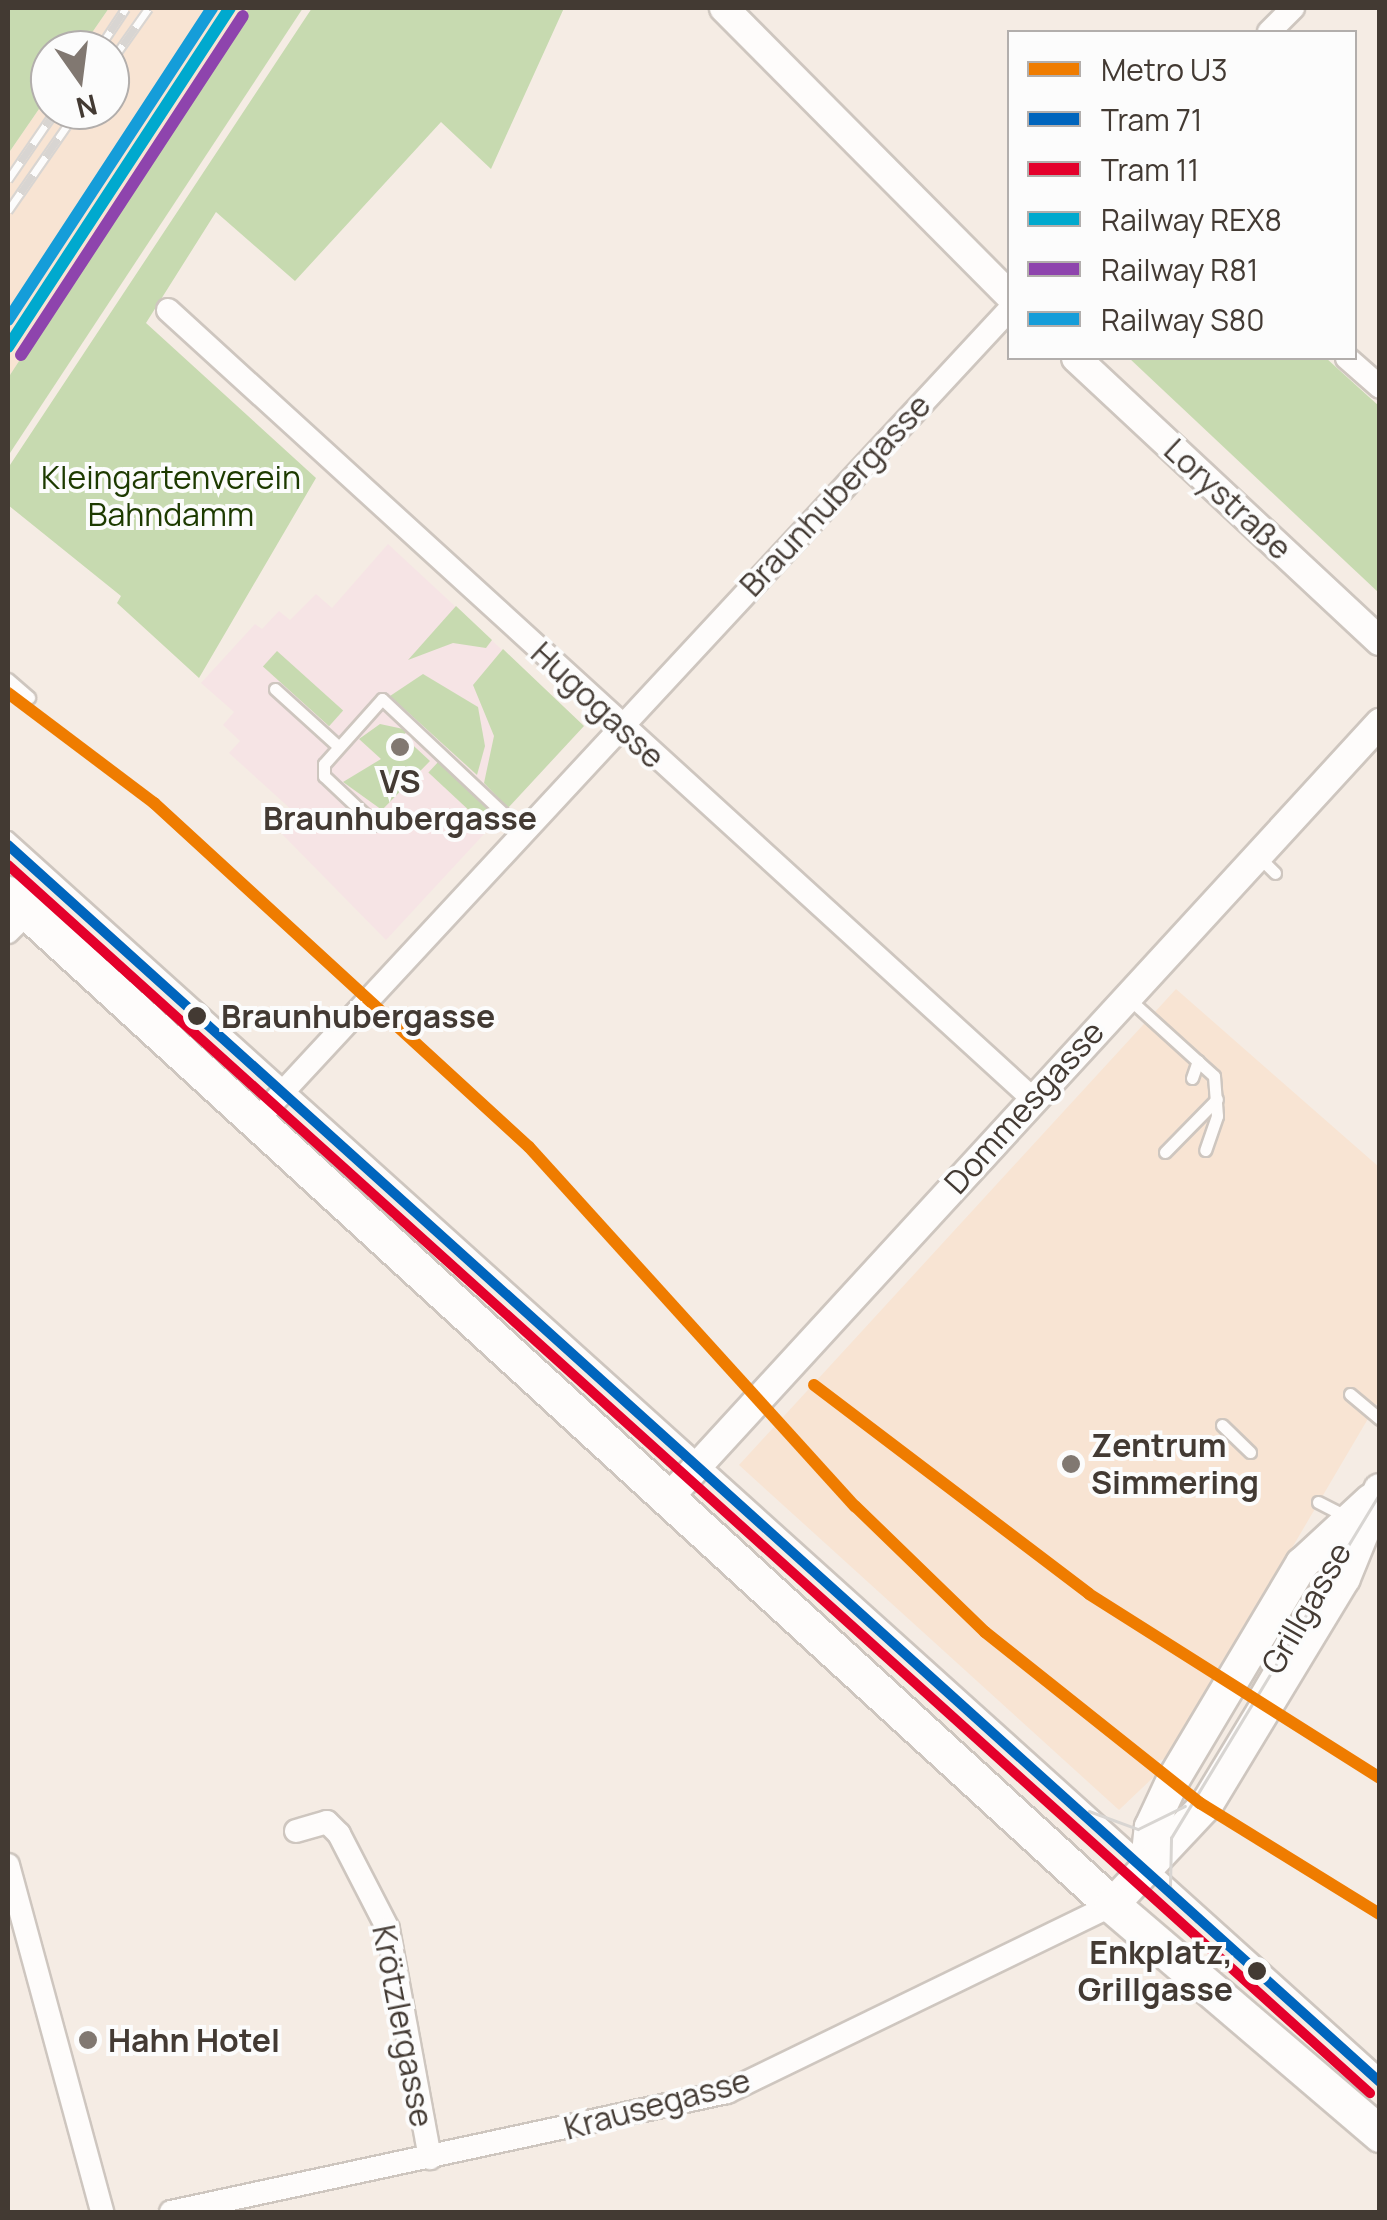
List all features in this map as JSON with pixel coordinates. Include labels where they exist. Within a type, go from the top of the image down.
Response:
[{"type":"main road","points":[[14,912],[672,1494],[1112,1905],[1380,2134]]},
{"type":"main road","name":"Grillgasse","points":[[1112,1905],[1145,1865],[1151,1827],[1174,1780],[1302,1564],[1365,1510]]},
{"type":"street","points":[[1271,30],[1293,8]]},
{"type":"street","points":[[738,12],[1007,291]]},
{"type":"street","name":"Hugogasse","points":[[168,310],[617,724],[1032,1098]]},
{"type":"street","name":"Braunhubergasse","points":[[254,1122],[617,724],[1007,313]]},
{"type":"street","name":"Lorystraße","points":[[1078,360],[1380,642]]},
{"type":"street","points":[[1349,360],[1380,387]]},
{"type":"street","name":"Dommesgasse","points":[[672,1494],[1125,996],[1265,863],[1380,723]]},
{"type":"street","name":"Krötzlergasse","points":[[296,1830],[326,1822],[339,1834],[388,1929],[430,2158]]},
{"type":"street","points":[[8,1865],[102,2212]]},
{"type":"street","name":"Krausegasse","points":[[171,2212],[727,2092],[1112,1905]]},
{"type":"lane","points":[[8,679],[29,697]]},
{"type":"lane","points":[[276,689],[339,747]]},
{"type":"lane","points":[[376,825],[324,776],[339,747],[382,699],[521,830]]},
{"type":"lane","points":[[8,837],[698,1466],[1380,2074]]},
{"type":"lane","points":[[1125,996],[1214,1076],[1216,1099],[1205,1150]]},
{"type":"lane","points":[[1192,1078],[1198,1061]]},
{"type":"lane","points":[[1165,1152],[1216,1099]]},
{"type":"lane","points":[[1350,1394],[1380,1419]]},
{"type":"lane","points":[[1222,1426],[1250,1452]]},
{"type":"lane","points":[[1318,1502],[1365,1510]]},
{"type":"lane","name":"Grillgasse","points":[[1145,1865],[1209,1772],[1365,1510]]},
{"type":"shaded area","points":[[109,8],[249,8],[8,378],[8,154],[30,122],[30,130],[130,130],[130,30],[94,30]]},
{"type":"shaded area","name":"VS Braunhubergasse","points":[[388,544],[584,726],[386,940],[278,830],[294,812],[229,753],[240,741],[223,725],[234,712],[201,683],[255,624],[262,629],[279,611],[290,620],[316,594],[332,608]]},
{"type":"shaded area","points":[[1176,989],[1379,1167],[1379,1400],[1169,1757],[1156,1762],[1162,1769],[1119,1810],[739,1465]]},
{"type":"green space","points":[[8,8],[109,8],[94,30],[30,30],[30,122],[8,154]]},
{"type":"green space","points":[[249,8],[303,8],[8,456],[8,378]]},
{"type":"green space","name":"Kleingartenverein Bahndamm","points":[[312,8],[564,8],[491,169],[441,122],[295,281],[216,212],[146,323],[316,478],[199,678],[117,603],[121,596],[8,505],[8,468]]},
{"type":"green space","points":[[1131,360],[1328,360],[1379,406],[1379,593]]},
{"type":"green space","points":[[456,606],[492,640],[486,648],[453,643],[408,660]]},
{"type":"green space","points":[[503,649],[584,726],[508,808],[484,783],[494,736],[473,685]]},
{"type":"green space","points":[[277,651],[343,711],[329,726],[263,667]]},
{"type":"green space","points":[[423,674],[478,707],[485,746],[477,775],[390,696]]},
{"type":"green space","points":[[380,724],[408,730],[403,736],[430,761],[382,810],[343,782],[381,759],[359,739]]},
{"type":"green space","points":[[440,760],[490,807],[479,819],[428,772]]},
{"type":"tram line","name":"71","points":[[8,845],[1380,2082]]},
{"type":"tram line","name":"11","points":[[8,865],[1370,2093]]},
{"type":"tram line","points":[[1196,1922],[1170,1887],[1171,1838],[1380,1493]]},
{"type":"tram line","points":[[1089,1811],[1138,1829],[1185,1806]]},
{"type":"railway","points":[[111,30],[126,8]]},
{"type":"railway","points":[[130,35],[149,8]]},
{"type":"railway","points":[[8,180],[42,130]]},
{"type":"railway","points":[[8,211],[64,130]]},
{"type":"metro line","name":"U3","points":[[8,693],[154,803],[529,1147],[855,1506],[985,1632],[1200,1803],[1380,1914]]},
{"type":"metro line","name":"U3","points":[[814,1385],[1089,1594],[1380,1778]]},
{"type":"rail line","name":"S80","points":[[8,320],[212,8]]},
{"type":"rail line","name":"REX8","points":[[8,347],[230,8]]},
{"type":"rail line","name":"R81","points":[[21,355],[243,16]]},
{"type":"place","name":"VS Braunhubergasse","points":[[400,747]]},
{"type":"place","name":"Braunhubergasse","points":[[197,1016]]},
{"type":"place","name":"Zentrum Simmering","points":[[1071,1464]]},
{"type":"place","name":"Enkplatz, Grillgasse","points":[[1257,1971]]},
{"type":"place","name":"Hahn Hotel","points":[[88,2040]]}]
